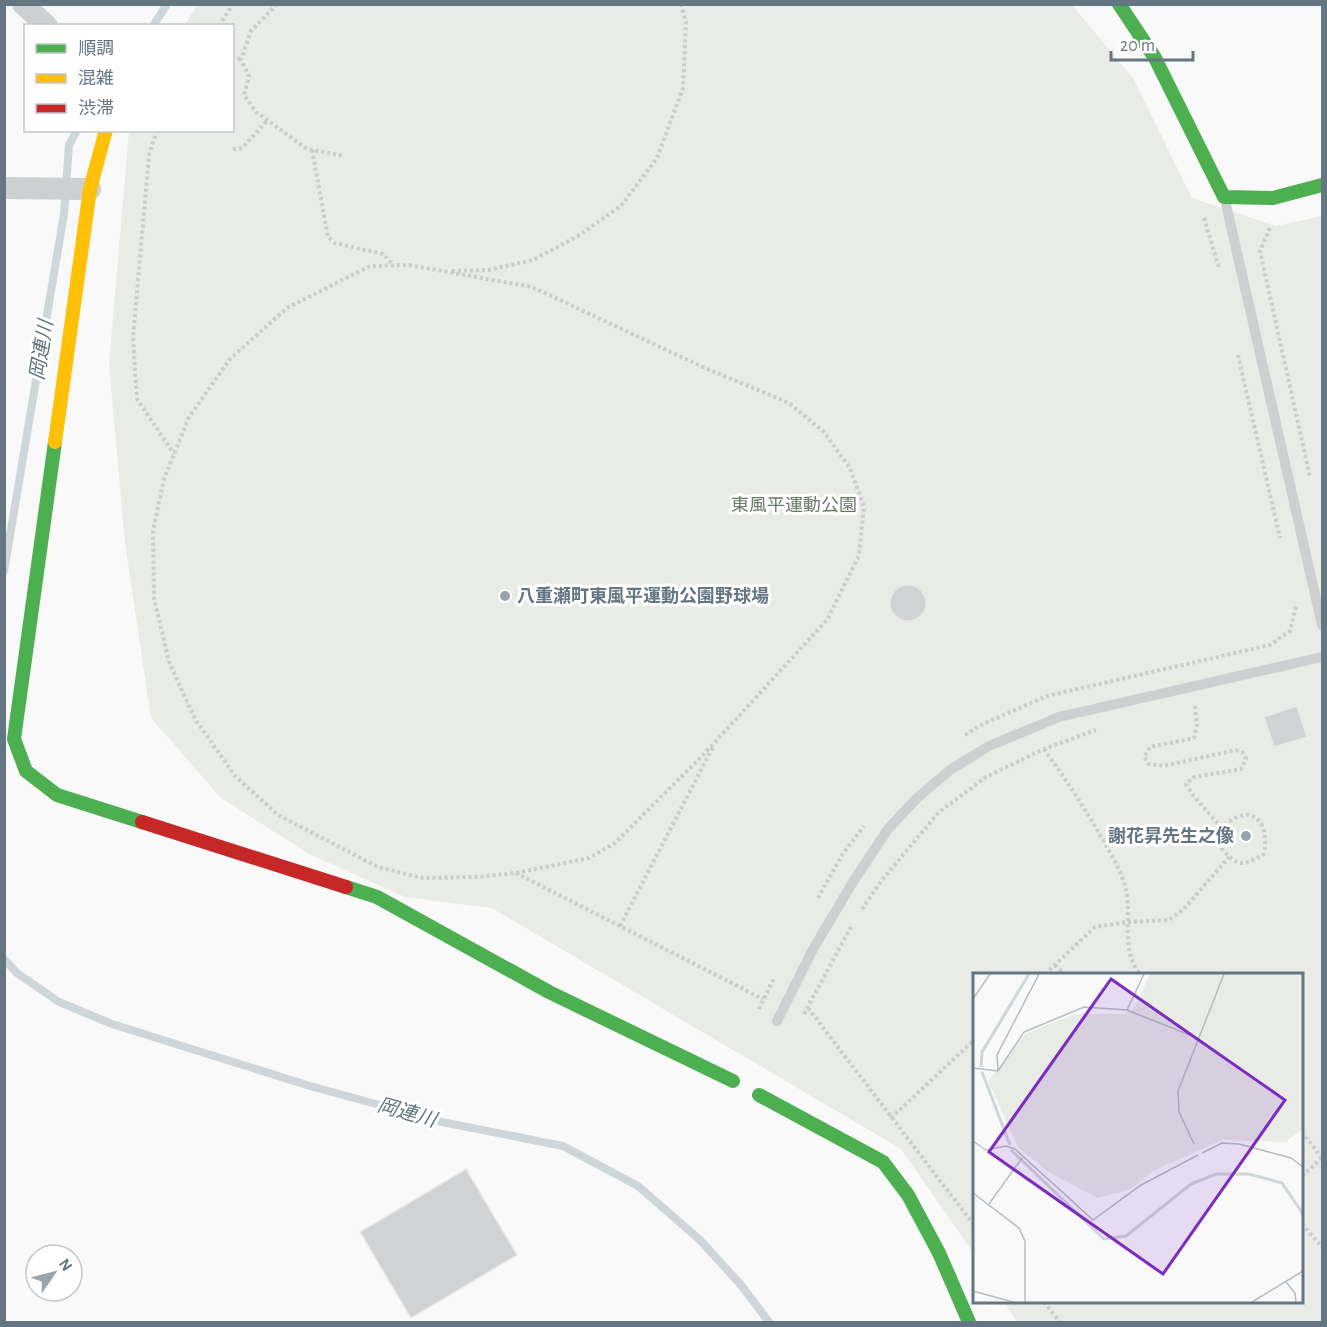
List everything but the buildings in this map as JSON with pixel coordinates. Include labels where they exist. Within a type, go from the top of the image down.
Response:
[{"type":"street","points":[[23,4],[45,24]]},
{"type":"street","points":[[1119,4],[1155,58],[1224,196],[1273,198],[1323,186]]},
{"type":"street","points":[[105,132],[90,189],[14,739],[26,771],[57,795],[377,897],[549,992],[734,1082]]},
{"type":"street","points":[[4,188],[90,189]]},
{"type":"street","points":[[759,1095],[884,1162],[913,1205],[939,1253],[969,1323]]},
{"type":"lane","points":[[1224,196],[1323,625]]},
{"type":"lane","points":[[777,1021],[812,951],[888,829],[950,770],[989,746],[1059,717],[1323,657]]},
{"type":"path","points":[[220,24],[233,4]]},
{"type":"path","points":[[241,60],[251,31],[277,4]]},
{"type":"path","points":[[442,271],[488,270],[533,260],[578,236],[621,206],[657,158],[683,88],[686,22],[681,4]]},
{"type":"path","points":[[234,57],[241,60],[249,76],[244,95],[256,112],[307,149],[344,156]]},
{"type":"path","points":[[233,149],[242,148],[267,121]]},
{"type":"path","points":[[156,132],[149,155],[133,338],[137,399],[174,454]]},
{"type":"path","points":[[312,150],[328,237],[335,243],[383,254],[394,266]]},
{"type":"path","points":[[1204,216],[1219,269]]},
{"type":"path","points":[[1271,225],[1260,251],[1312,484]]},
{"type":"path","points":[[408,265],[532,287],[705,368],[789,402],[824,432],[850,468],[864,507],[860,555],[826,620],[716,741],[615,843],[590,858],[516,873],[478,877],[422,878],[378,867],[278,815],[235,776],[195,719],[169,662],[154,598],[153,531],[164,479],[189,417],[230,359],[287,308],[370,266],[394,266],[408,265]]},
{"type":"path","points":[[1236,345],[1281,543]]},
{"type":"path","points":[[964,736],[981,725],[1047,696],[1270,645],[1290,631],[1296,609],[1294,598]]},
{"type":"path","points":[[1185,709],[1203,705]]},
{"type":"path","points":[[1195,706],[1197,725],[1194,738],[1150,747],[1144,757],[1149,764],[1163,766],[1236,750],[1243,753],[1246,759],[1240,769],[1194,777],[1186,784],[1221,827],[1222,849],[1233,862],[1246,864],[1263,855],[1266,848],[1265,832],[1258,820],[1247,815],[1233,819],[1221,827]]},
{"type":"path","points":[[859,913],[882,880],[939,812],[986,777],[1044,749],[1098,729]]},
{"type":"path","points":[[620,926],[716,741]]},
{"type":"path","points":[[1044,749],[1081,802],[1115,860],[1126,890],[1128,949],[1139,973]]},
{"type":"path","points":[[813,906],[842,855],[870,819]]},
{"type":"path","points":[[1047,973],[1095,927],[1127,922],[1169,920],[1184,910],[1229,857]]},
{"type":"path","points":[[516,873],[763,999]]},
{"type":"path","points":[[798,1022],[808,1008],[853,924]]},
{"type":"path","points":[[1055,965],[1062,973]]},
{"type":"path","points":[[759,1010],[780,969]]},
{"type":"path","points":[[808,1008],[973,1223]]},
{"type":"path","points":[[891,1118],[973,1042]]},
{"type":"path","points":[[1303,1133],[1322,1158],[1303,1175]]},
{"type":"path","points":[[1303,1225],[1323,1247]]},
{"type":"path","points":[[1045,1303],[1060,1323]]},
{"type":"green space","name":"東風平運動公園","points":[[197,5],[1072,5],[1133,78],[1192,198],[1276,226],[1322,216],[1322,1322],[1017,1322],[1005,1303],[1303,1303],[1303,973],[973,973],[973,1253],[901,1149],[492,908],[405,897],[309,854],[221,798],[151,718],[125,543],[109,364],[129,132],[234,132],[234,24],[186,24]]},
{"type":"waterway","name":"岡連川","points":[[154,24],[167,4]]},
{"type":"waterway","name":"岡連川","points":[[4,571],[64,214],[69,145],[76,132]]},
{"type":"waterway","name":"岡連川","points":[[4,959],[17,973],[59,1002],[112,1024],[310,1086],[442,1122],[563,1146],[638,1186],[700,1240],[741,1285],[769,1322]]},
{"type":"traffic: fast","points":[[1119,4],[1155,58],[1224,197],[1273,198],[1322,185]]},
{"type":"traffic: fast","points":[[55,442],[14,739],[26,771],[57,795],[142,822]]},
{"type":"traffic: fast","points":[[346,887],[377,897],[549,992],[733,1081]]},
{"type":"traffic: fast","points":[[759,1095],[883,1162],[908,1195],[939,1253],[969,1322]]},
{"type":"traffic: slow","points":[[55,442],[90,189],[105,132]]},
{"type":"traffic: jam","points":[[142,822],[346,887]]},
{"type":"place","name":"八重瀬町東風平運動公園野球場","points":[[505,596]]},
{"type":"place","name":"謝花昇先生之像","points":[[1246,836]]}]
